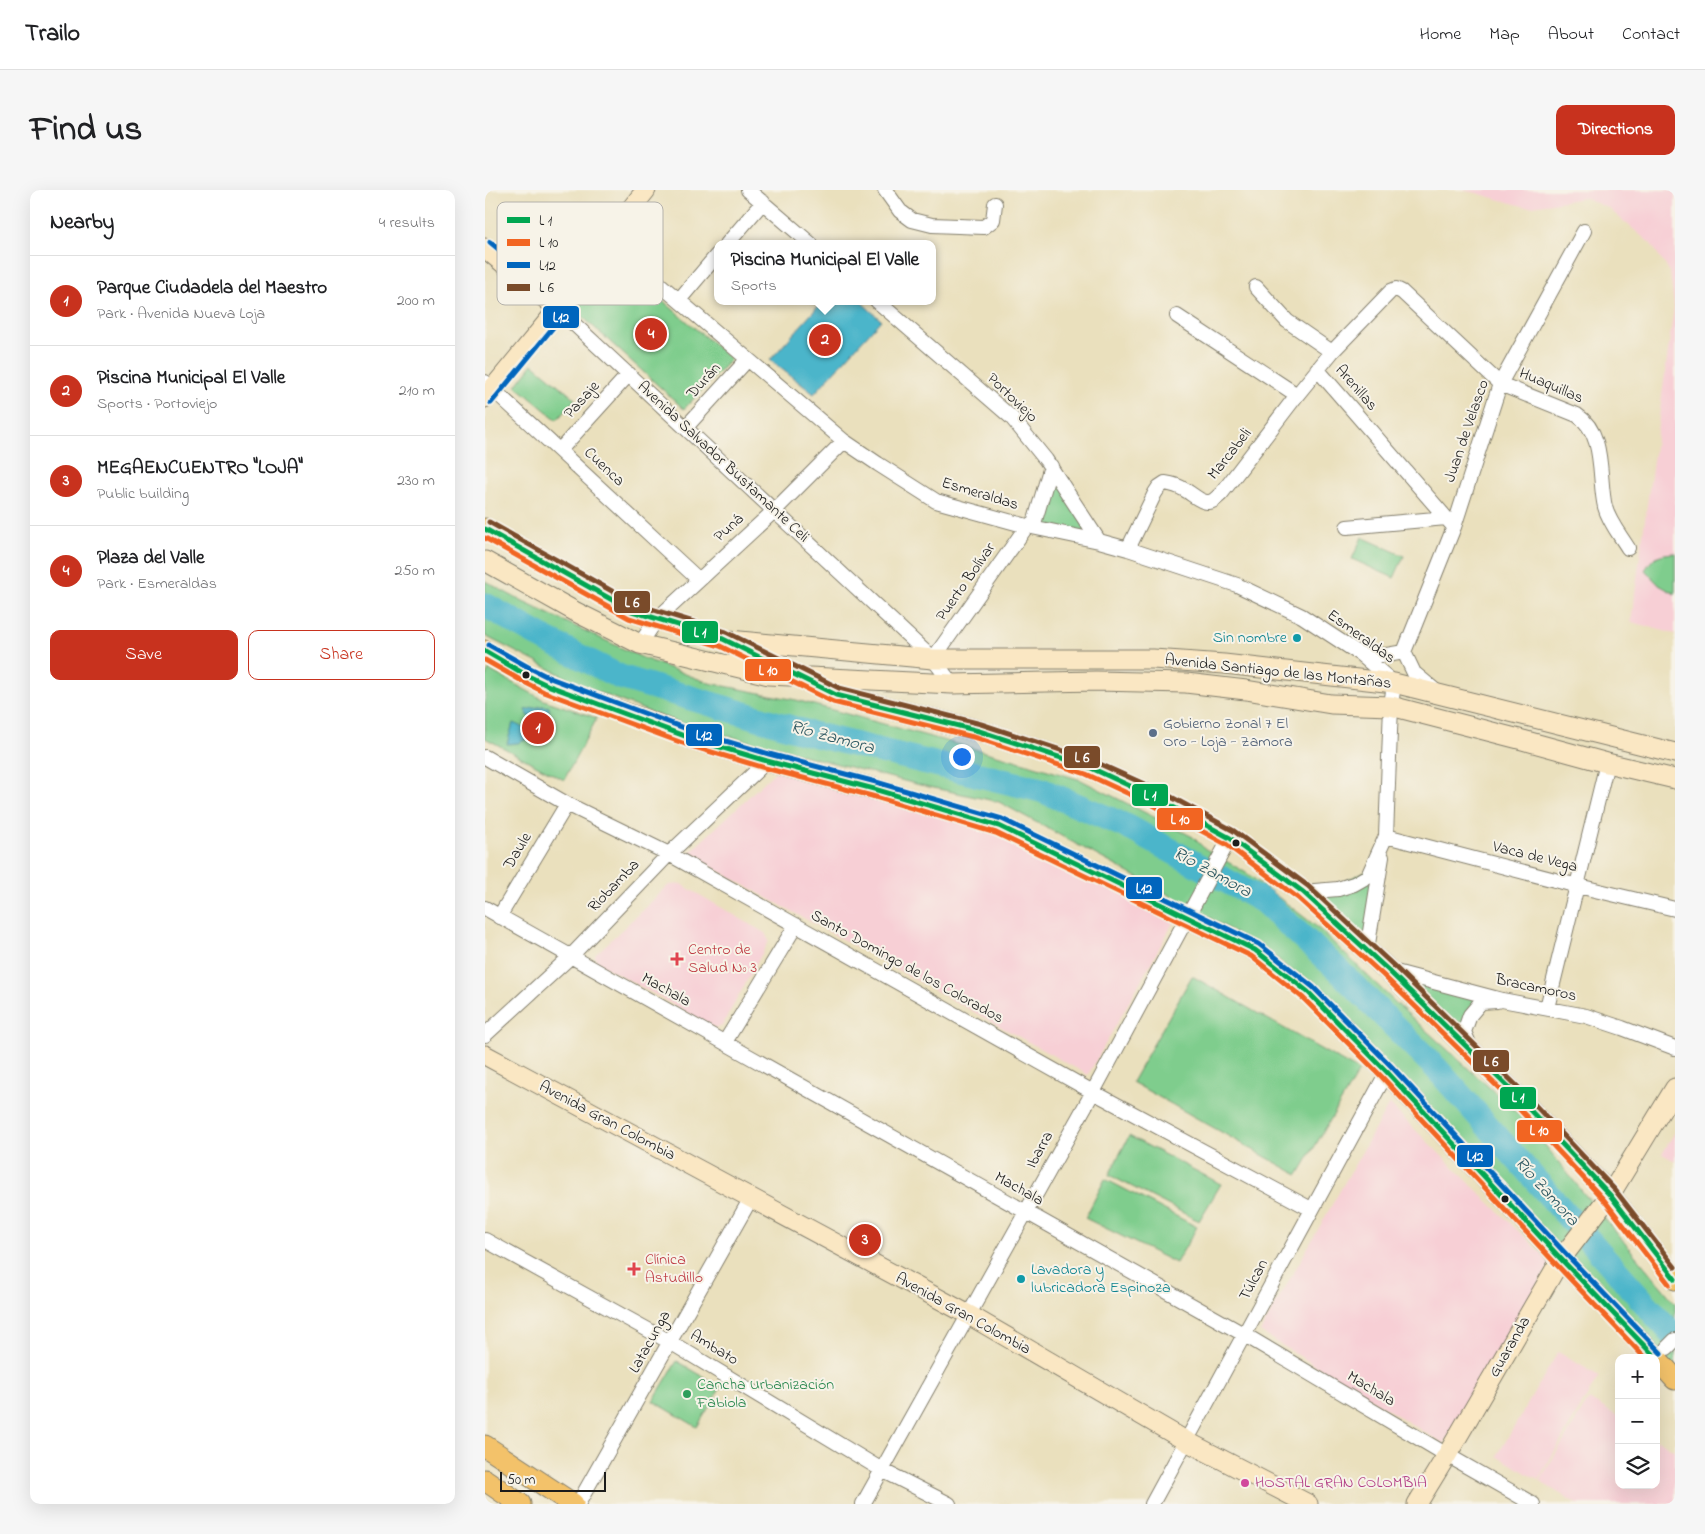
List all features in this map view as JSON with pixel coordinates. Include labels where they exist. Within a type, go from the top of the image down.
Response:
[{"type":"main road","points":[[636,202],[646,190]]},
{"type":"main road","points":[[649,202],[659,190]]},
{"type":"main road","name":"Avenida Salvador Bustamante Celi","points":[[485,248],[497,258]]},
{"type":"main road","name":"Avenida Salvador Bustamante Celi","points":[[553,305],[558,309]]},
{"type":"main road","points":[[487,389],[561,305]]},
{"type":"main road","points":[[485,529],[632,611],[723,639],[836,696],[979,731],[1089,767],[1158,799],[1303,892],[1389,970],[1513,1092],[1610,1195],[1675,1279]]},
{"type":"main road","name":"Avenida Santiago de las Montañas","points":[[485,561],[575,612],[640,644],[769,675],[952,684],[1096,681],[1186,683],[1246,690],[1331,704],[1391,706],[1607,764],[1675,779]]},
{"type":"main road","name":"Avenida Santiago de las Montañas","points":[[723,639],[933,658],[1153,659],[1224,664],[1394,683],[1675,752]]},
{"type":"main road","points":[[485,651],[525,675],[547,685],[690,738],[999,826],[1189,911],[1255,950],[1308,992],[1387,1072],[1561,1259],[1664,1351],[1675,1378]]},
{"type":"main road","name":"Avenida Gran Colombia","points":[[485,1055],[969,1315],[1186,1441],[1308,1504]]},
{"type":"main road","name":"Guaranda","points":[[1417,1504],[1561,1259],[1610,1195],[1675,1088]]},
{"type":"main road","points":[[485,1446],[573,1504]]},
{"type":"main road","points":[[485,1480],[520,1504]]},
{"type":"street","points":[[748,190],[806,240]]},
{"type":"street","points":[[885,190],[900,212],[912,220],[932,226],[984,227],[993,220],[995,204]]},
{"type":"street","points":[[730,240],[763,202]]},
{"type":"street","name":"Juan de Velasco","points":[[1404,652],[1500,384],[1584,231]]},
{"type":"street","points":[[679,300],[714,259]]},
{"type":"street","name":"Esmeraldas","points":[[663,287],[844,441],[936,501],[1030,527],[1128,549],[1237,585],[1302,616],[1359,654],[1394,683]]},
{"type":"street","points":[[1255,287],[1287,321],[1332,352],[1317,369]]},
{"type":"street","name":"Huaquillas","points":[[1332,352],[1391,290],[1396,289],[1402,292],[1500,384],[1577,415],[1584,420],[1591,429],[1596,443],[1605,508],[1611,522],[1628,548]]},
{"type":"street","name":"Portoviejo","points":[[882,305],[1012,418],[1051,466],[1099,541]]},
{"type":"street","name":"Avenida Salvador Bustamante Celi","points":[[558,309],[933,658],[952,684]]},
{"type":"street","points":[[1177,316],[1297,395]]},
{"type":"street","name":"Durán","points":[[686,427],[748,359]]},
{"type":"street","name":"Arenillas","points":[[1297,395],[1317,369],[1450,522]]},
{"type":"street","name":"Pasaje","points":[[560,450],[629,374]]},
{"type":"street","name":"Cuenca","points":[[487,389],[560,450],[698,579]]},
{"type":"street","name":"Marcabeli","points":[[1128,549],[1159,487],[1165,483],[1172,484],[1183,488],[1201,500],[1207,502],[1214,500],[1221,494],[1297,395]]},
{"type":"street","name":"Puná","points":[[640,644],[657,619],[698,579],[775,510],[844,441]]},
{"type":"street","name":"Puerto Bolívar","points":[[933,658],[1030,527],[1051,466]]},
{"type":"street","points":[[1347,527],[1450,522]]},
{"type":"street","points":[[1359,654],[1387,655],[1404,652],[1414,673],[1439,693]]},
{"type":"street","points":[[1367,950],[1386,836],[1391,706],[1394,683]]},
{"type":"street","name":"Santo Domingo de los Colorados","points":[[485,757],[567,804],[669,854],[1093,1092],[1311,1209]]},
{"type":"street","name":"Riobamba","points":[[485,1035],[570,957],[669,854],[767,761]]},
{"type":"street","points":[[1547,1008],[1607,764]]},
{"type":"street","name":"Daule","points":[[499,917],[567,804]]},
{"type":"street","points":[[1303,892],[1338,889],[1354,884],[1368,876],[1386,836]]},
{"type":"street","name":"Vaca de Vega","points":[[1386,836],[1675,909]]},
{"type":"street","name":"Ibarra","points":[[863,1504],[1093,1092],[1226,844]]},
{"type":"street","name":"Machala","points":[[485,908],[1245,1335],[1533,1504]]},
{"type":"street","points":[[725,1042],[796,925]]},
{"type":"street","name":"Bracamoros","points":[[1389,970],[1503,1000],[1595,1019],[1675,1048]]},
{"type":"street","points":[[1474,1055],[1464,1032],[1470,1015],[1481,1002],[1503,1000]]},
{"type":"street","name":"Túlcan","points":[[1151,1504],[1387,1072]]},
{"type":"street","name":"Latacunga","points":[[579,1504],[751,1198]]},
{"type":"street","name":"Ambato","points":[[485,1240],[670,1342],[882,1470],[949,1504]]},
{"type":"shaded area","points":[[1460,190],[1675,190],[1675,634],[1631,622],[1674,307],[1670,272],[1651,244],[1608,208],[1585,198],[1526,207]]},
{"type":"shaded area","points":[[778,769],[979,824],[1176,918],[1088,1075],[688,854]]},
{"type":"shaded area","name":"Centro de Salud Nº 3","points":[[681,884],[765,933],[769,941],[722,1026],[715,1028],[596,962],[595,955],[669,885]]},
{"type":"shaded area","points":[[1389,1104],[1551,1263],[1444,1444],[1260,1332]]},
{"type":"shaded area","points":[[1675,1132],[1675,1161],[1662,1154]]},
{"type":"shaded area","points":[[1558,1352],[1599,1376],[1538,1480],[1497,1456]]},
{"type":"shaded area","points":[[1589,1399],[1615,1415],[1615,1489],[1660,1489],[1660,1442],[1675,1451],[1675,1504],[1577,1504],[1539,1481]]},
{"type":"green space","points":[[663,301],[731,359],[684,409],[573,308],[575,305],[663,305]]},
{"type":"green space","points":[[533,364],[575,399],[557,420],[516,386]]},
{"type":"green space","points":[[1051,466],[1099,541],[1033,527]]},
{"type":"green space","points":[[1362,537],[1404,556],[1394,578],[1352,559]]},
{"type":"green space","points":[[1675,553],[1675,594],[1659,585],[1645,570],[1657,557]]},
{"type":"green space","points":[[485,581],[523,602],[643,658],[709,683],[796,700],[1081,780],[1193,837],[1204,848],[1248,874],[1317,927],[1397,1004],[1523,1118],[1675,1303],[1675,1369],[1280,961],[1199,911],[999,802],[920,785],[681,724],[587,688],[485,636]]},
{"type":"green space","points":[[489,670],[544,700],[597,718],[564,780],[485,738],[485,678]]},
{"type":"green space","points":[[1381,865],[1367,950],[1303,892],[1322,891]]},
{"type":"green space","points":[[1388,970],[1502,1000],[1481,1002],[1464,1032]]},
{"type":"green space","points":[[1192,976],[1359,1071],[1298,1175],[1132,1082]]},
{"type":"green space","points":[[1129,1136],[1221,1184],[1199,1221],[1109,1175]]},
{"type":"green space","points":[[1105,1179],[1197,1227],[1176,1263],[1085,1218]]},
{"type":"green space","name":"Cancha Urbanización Fabiola","points":[[677,1361],[721,1387],[697,1427],[653,1401]]},
{"type":"water","points":[[819,305],[864,305],[881,320],[814,394],[770,360]]},
{"type":"water","points":[[543,706],[549,707],[547,724],[529,717],[525,710]]},
{"type":"water","points":[[513,723],[540,733],[518,743],[507,744]]},
{"type":"waterway","name":"Río Zamora","points":[[485,605],[547,640],[620,677],[812,734],[1041,790],[1128,827],[1263,901],[1337,969],[1436,1068],[1675,1337]]},
{"type":"transit line","name":"L12","points":[[490,242],[497,248]]},
{"type":"transit line","name":"L12","points":[[491,403],[564,314],[564,305]]},
{"type":"transit line","points":[[489,522],[635,604],[726,632],[839,688],[981,724],[1091,760],[1162,792],[1234,831],[1308,886],[1393,965],[1518,1087],[1615,1190],[1675,1267]]},
{"type":"transit line","points":[[485,529],[632,611],[723,639],[836,695],[979,731],[1089,767],[1158,799],[1230,838],[1303,892],[1388,970],[1513,1092],[1610,1195],[1675,1279]]},
{"type":"transit line","points":[[485,538],[629,618],[720,646],[833,702],[977,738],[1086,774],[1155,806],[1226,844],[1298,898],[1383,975],[1508,1097],[1604,1200],[1669,1284]]},
{"type":"transit line","name":"L12","points":[[489,645],[550,678],[692,731],[1002,819],[1259,944],[1313,987],[1392,1067],[1661,1353]]},
{"type":"transit line","points":[[485,651],[547,685],[690,738],[999,826],[1255,950],[1308,992],[1387,1072],[1652,1354]]},
{"type":"transit line","points":[[485,660],[544,692],[688,745],[765,768],[872,796],[996,833],[1251,956],[1303,998],[1382,1077],[1641,1354]]},
{"type":"place","name":"Plaza del Valle","points":[[651,334]]},
{"type":"place","name":"Piscina Municipal El Valle","points":[[825,340]]},
{"type":"place","name":"Sin nombre","points":[[1297,638]]},
{"type":"place","name":"Parque Ciudadela del Maestro","points":[[538,728]]},
{"type":"place","name":"Gobierno Zonal 7 El Oro - Loja - Zamora","points":[[1153,733]]},
{"type":"place","name":"Centro de Salud Nº 3","points":[[677,959]]},
{"type":"place","name":"MEGAENCUENTRO \"LOJA\"","points":[[865,1240]]},
{"type":"place","name":"Clínica Astudillo","points":[[634,1269]]},
{"type":"place","name":"Lavadora y lubricadora Espinoza","points":[[1021,1279]]},
{"type":"place","name":"Cancha Urbanización Fabiola","points":[[687,1394]]},
{"type":"place","name":"HOSTAL GRAN COLOMBIA","points":[[1245,1483]]}]
